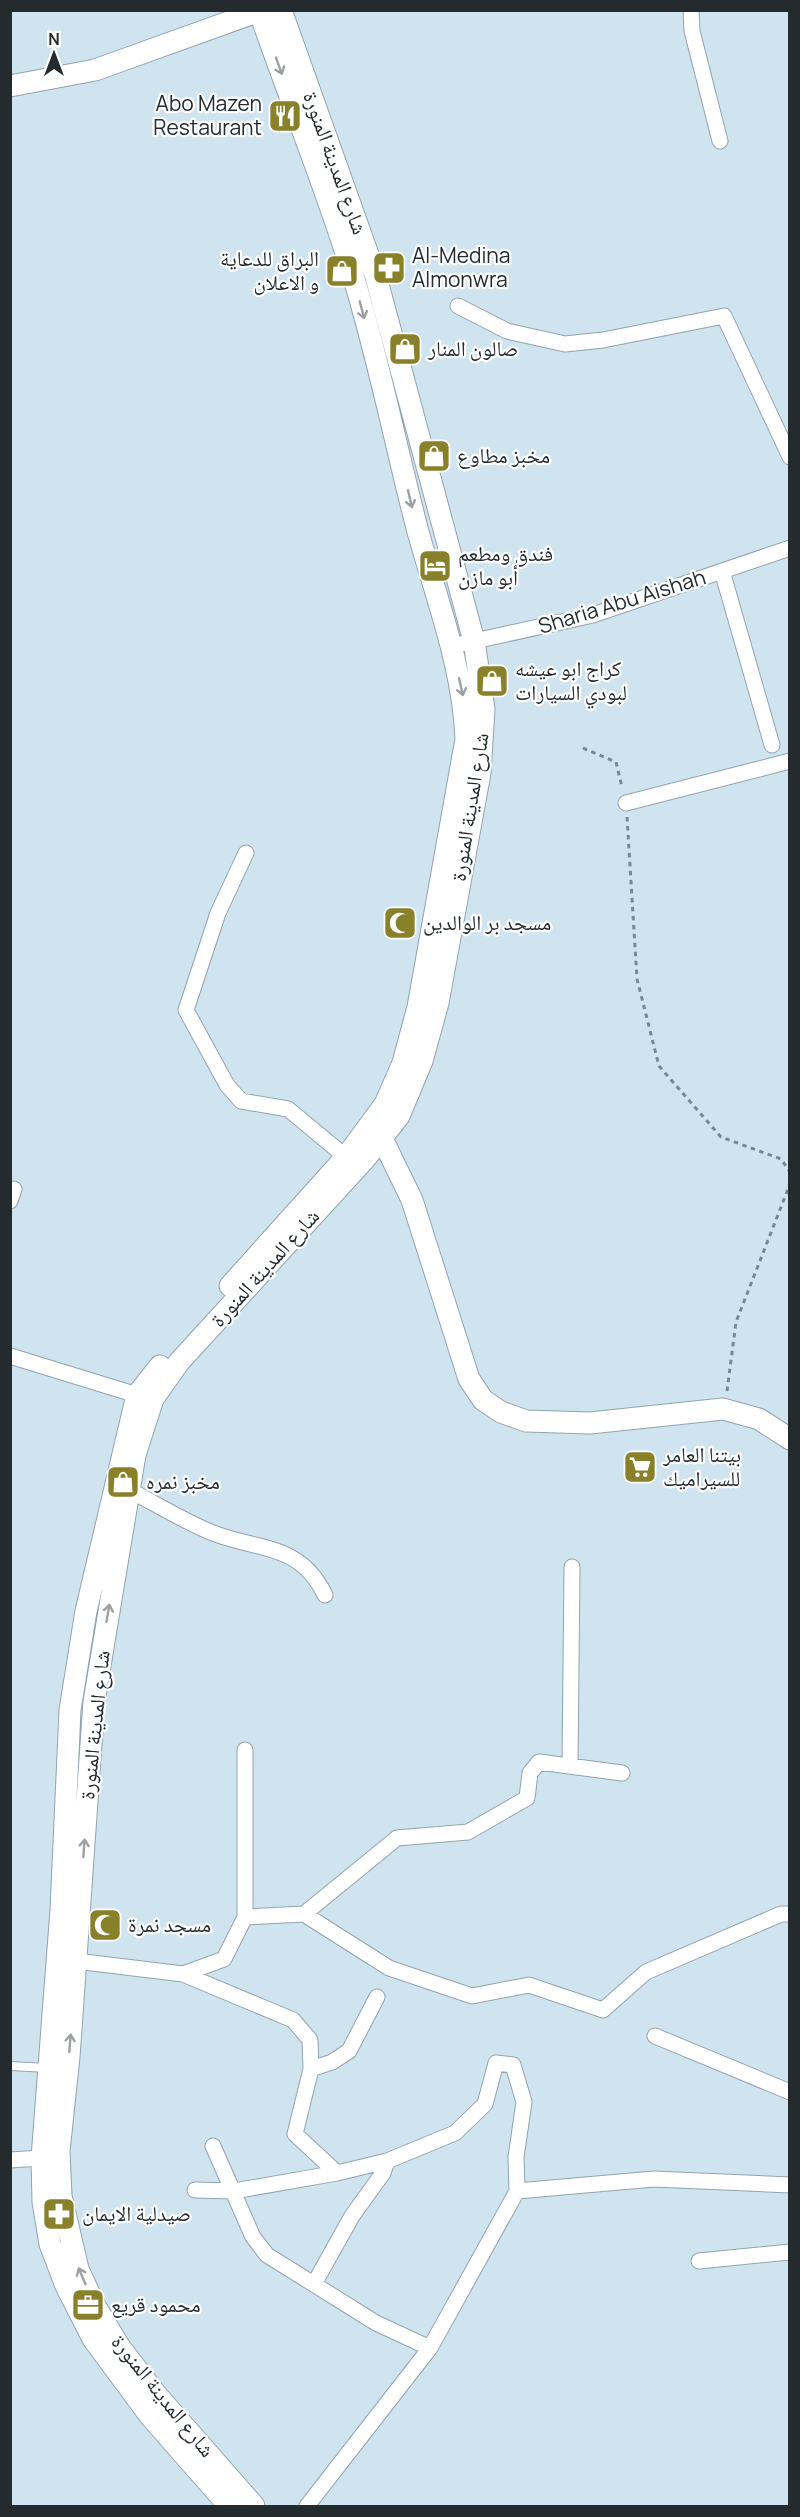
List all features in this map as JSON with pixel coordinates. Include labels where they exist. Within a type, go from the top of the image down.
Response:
[{"type":"street","name":"شارع المدينة المنورة","points":[[254,2506],[155,2393],[119,2346],[95,2306],[78,2269],[61,2196],[58,2069],[61,1910],[70,1710],[86,1611],[137,1395],[254,1258],[346,1157],[377,1128],[399,1116],[422,1061],[438,1003],[480,773],[484,709],[474,641],[376,277],[281,10]]},
{"type":"street","points":[[692,10],[692,31],[720,141]]},
{"type":"street","name":"شارع المدينة المنورة","points":[[228,2506],[150,2416],[93,2339],[66,2286],[50,2244],[43,2202],[42,2158],[76,1961],[94,1702],[131,1491],[135,1455],[153,1399],[178,1362],[377,1128],[403,1063],[418,1007],[466,740],[464,701],[452,646],[417,527],[390,411],[352,271],[260,11]]},
{"type":"street","points":[[10,86],[95,70],[260,11]]},
{"type":"street","points":[[458,306],[507,331],[566,344],[603,340],[724,316],[789,457]]},
{"type":"street","name":"Sharia Abu Aishah","points":[[452,646],[593,615],[789,548]]},
{"type":"street","points":[[722,571],[772,745]]},
{"type":"street","points":[[626,803],[789,761]]},
{"type":"street","points":[[246,853],[218,913],[203,966],[186,1010],[227,1085],[241,1101],[288,1109],[346,1157]]},
{"type":"street","points":[[377,1128],[412,1200],[469,1379],[483,1400],[501,1412],[526,1421],[590,1422],[723,1409],[759,1419],[789,1439]]},
{"type":"street","points":[[10,1356],[137,1395]]},
{"type":"street","points":[[131,1491],[213,1533],[290,1555],[316,1578],[325,1595]]},
{"type":"street","points":[[570,1766],[572,1567]]},
{"type":"street","points":[[183,1974],[224,1959],[245,1917],[245,1750]]},
{"type":"street","points":[[304,1914],[397,1838],[468,1833],[527,1798],[530,1773],[539,1762],[622,1773]]},
{"type":"street","points":[[245,1917],[304,1914],[389,1968],[472,1996],[529,1986],[603,2010],[646,1972],[781,1914],[789,1914]]},
{"type":"street","points":[[76,1961],[183,1974],[293,2020],[310,2040],[311,2069],[295,2134],[338,2173]]},
{"type":"street","points":[[311,2069],[332,2062],[349,2051],[377,1996]]},
{"type":"street","points":[[655,2036],[789,2092]]},
{"type":"street","points":[[195,2190],[234,2191],[338,2173],[387,2161],[455,2133],[485,2104],[496,2063],[513,2065],[524,2102],[516,2157],[517,2191],[430,2348],[307,2506]]},
{"type":"street","points":[[213,2146],[259,2247],[267,2255],[376,2324],[430,2348]]},
{"type":"street","points":[[10,2160],[42,2158]]},
{"type":"street","points":[[314,2284],[352,2216],[382,2173],[387,2161]]},
{"type":"street","points":[[517,2191],[654,2179],[789,2185]]},
{"type":"street","points":[[699,2261],[789,2252]]},
{"type":"lane","points":[[10,2066],[58,2069]]},
{"type":"path","points":[[583,748],[616,762],[626,803],[637,979],[659,1066],[721,1137],[781,1159],[789,1172]]},
{"type":"path","points":[[723,1409],[736,1322],[789,1184]]},
{"type":"place","name":"Abo Mazen Restaurant","points":[[285,116]]},
{"type":"place","name":"Al-Medina Almonwra","points":[[389,268]]},
{"type":"place","name":"البراق للدعاية و الاعلان","points":[[342,271]]},
{"type":"place","name":"صالون المنار","points":[[405,349]]},
{"type":"place","name":"مخبز مطاوع","points":[[434,456]]},
{"type":"place","name":"فندق ومطعم أبو مازن","points":[[435,566]]},
{"type":"place","name":"كراج ابو عيشه لبودي السيارات","points":[[492,681]]},
{"type":"place","name":"مسجد بر الوالدين","points":[[400,923]]},
{"type":"place","name":"بيتنا العامر للسيراميك","points":[[640,1467]]},
{"type":"place","name":"مخبز نمره","points":[[123,1482]]},
{"type":"place","name":"مسجد نمرة","points":[[105,1925]]},
{"type":"place","name":"صيدلية الايمان","points":[[59,2214]]},
{"type":"place","name":"محمود قريع","points":[[88,2305]]}]
